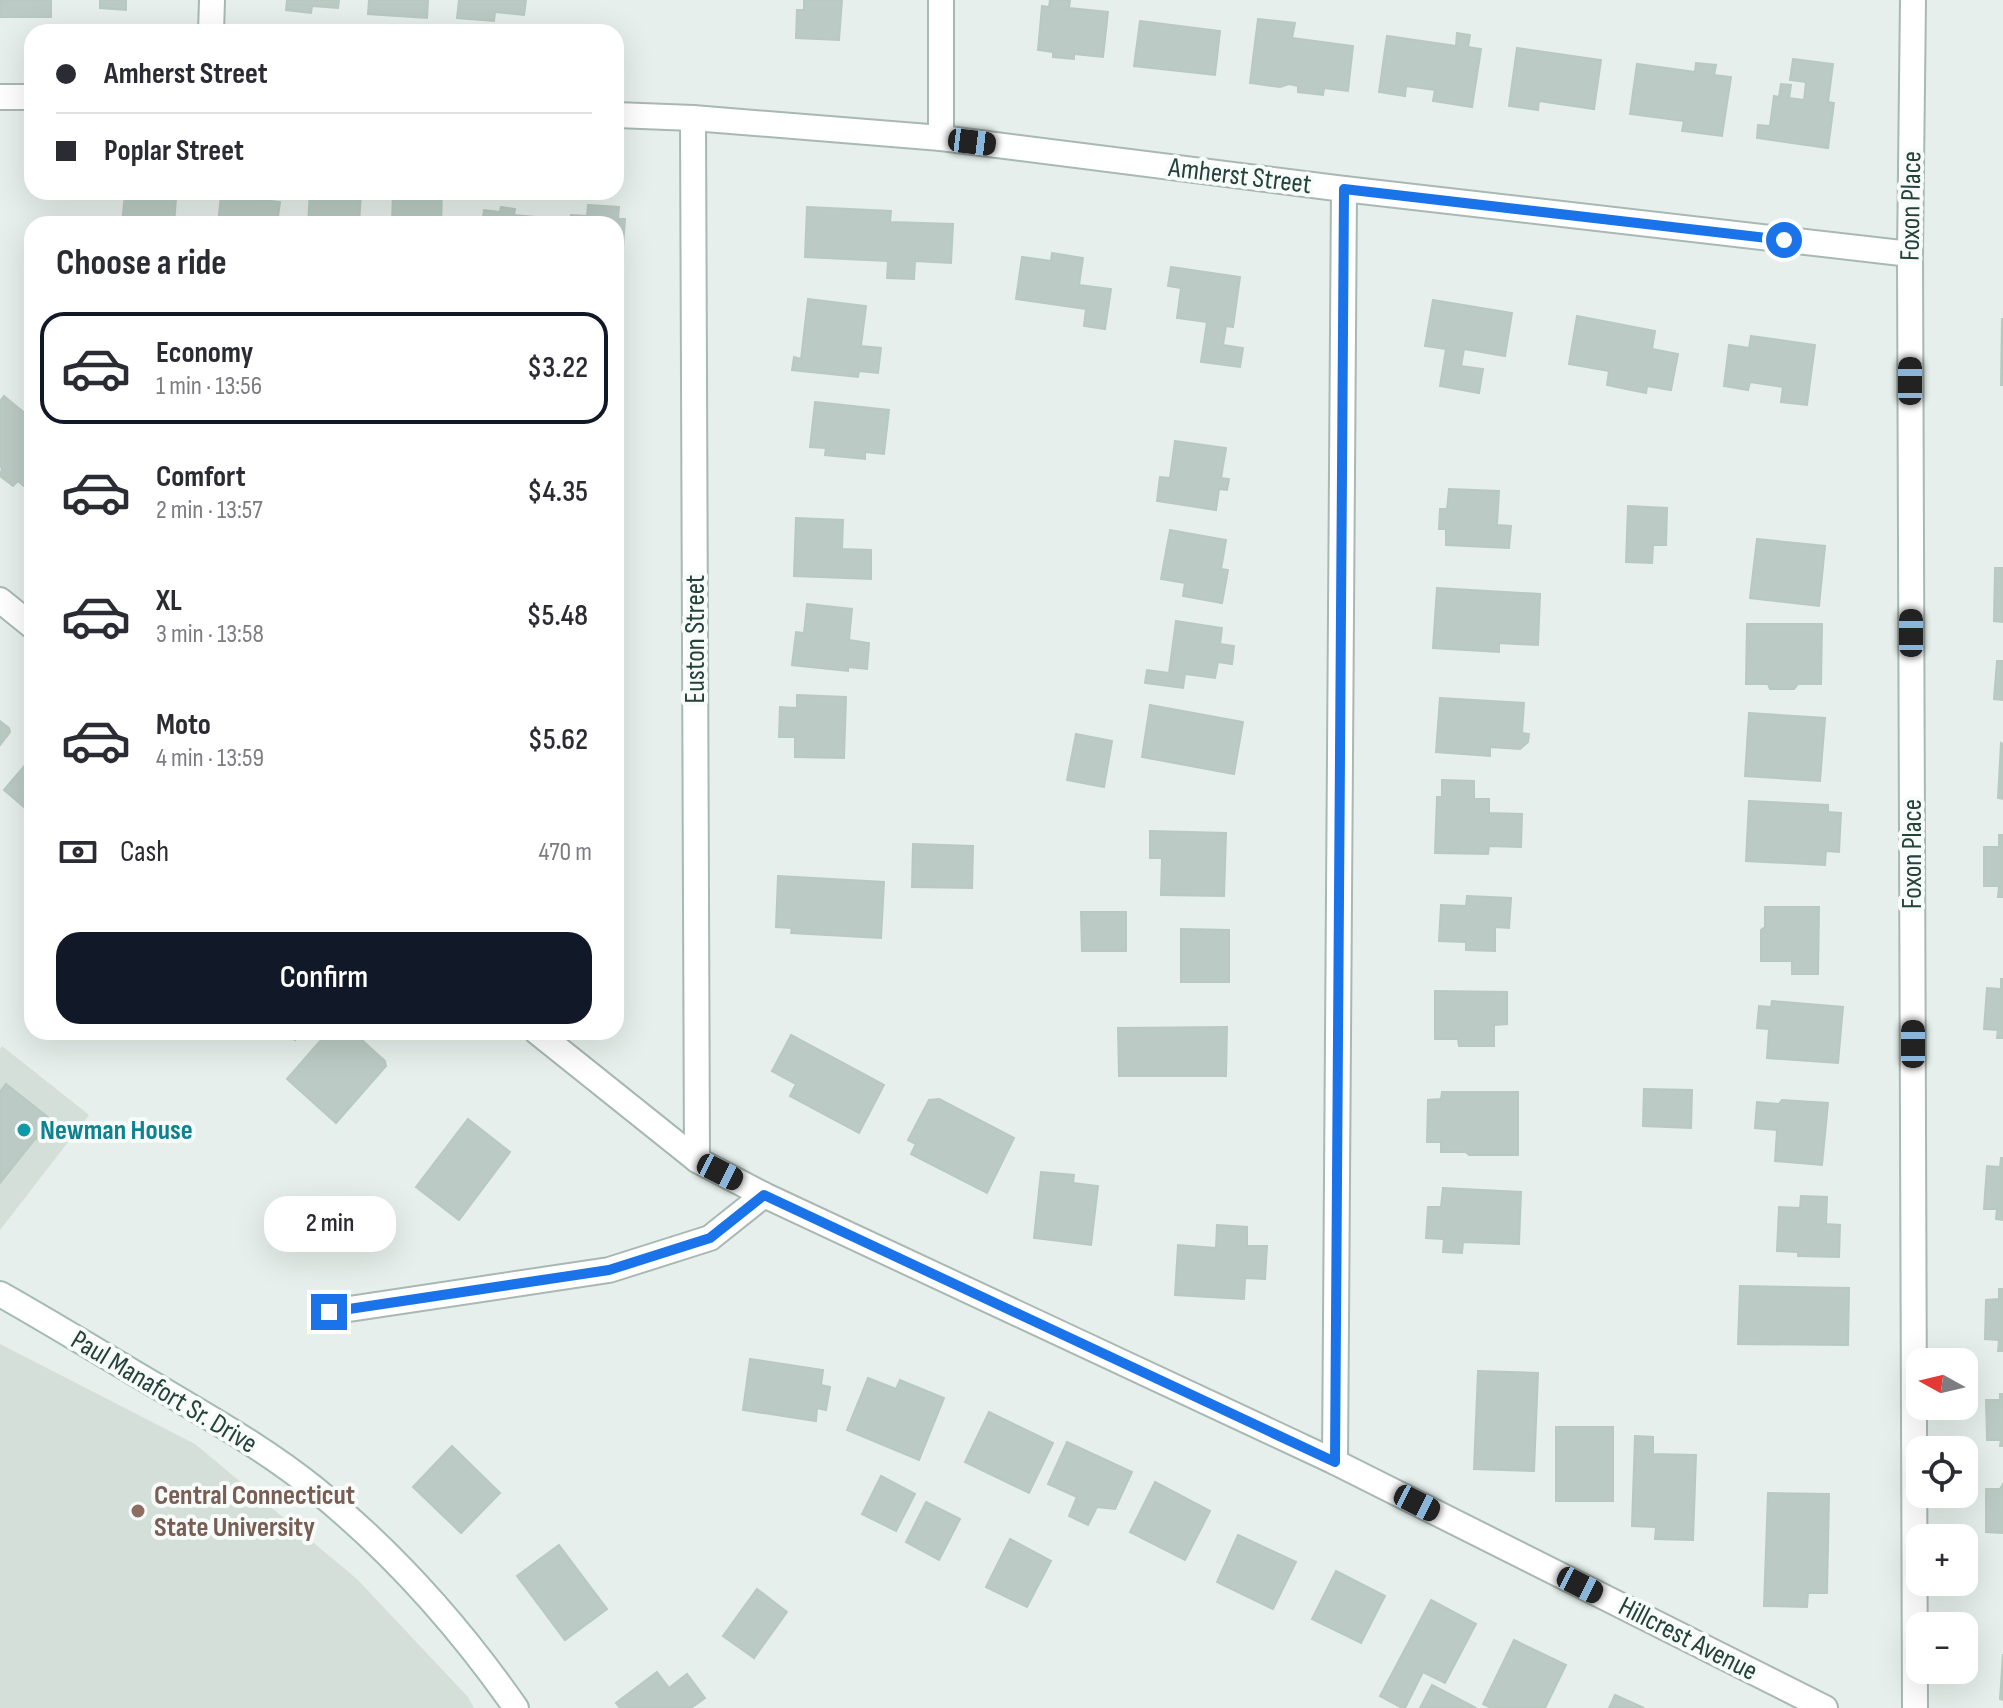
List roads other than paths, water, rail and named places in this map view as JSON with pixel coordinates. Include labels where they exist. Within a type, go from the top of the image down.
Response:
[{"type":"street","points":[[211,24],[212,0]]},
{"type":"street","points":[[941,0],[941,138]]},
{"type":"street","name":"Foxon Place","points":[[1913,0],[1910,254],[1915,1708]]},
{"type":"street","points":[[0,97],[24,97]]},
{"type":"street","name":"Amherst Street","points":[[624,115],[941,138],[1344,189],[1910,254]]},
{"type":"street","name":"Euston Street","points":[[693,118],[697,1160]]},
{"type":"street","points":[[1335,1462],[1344,189]]},
{"type":"street","points":[[0,600],[24,620]]},
{"type":"street","name":"Hillcrest Avenue","points":[[547,1040],[697,1160],[764,1195],[1335,1462],[1825,1708]]},
{"type":"street","points":[[329,1312],[609,1270],[710,1238],[764,1195]]},
{"type":"street","name":"Paul Manafort Sr. Drive","points":[[0,1294],[251,1443],[314,1488],[430,1597],[516,1708]]},
{"type":"place","name":"Newman House","points":[[24,1130]]},
{"type":"place","name":"Central Connecticut State University","points":[[138,1511]]}]
